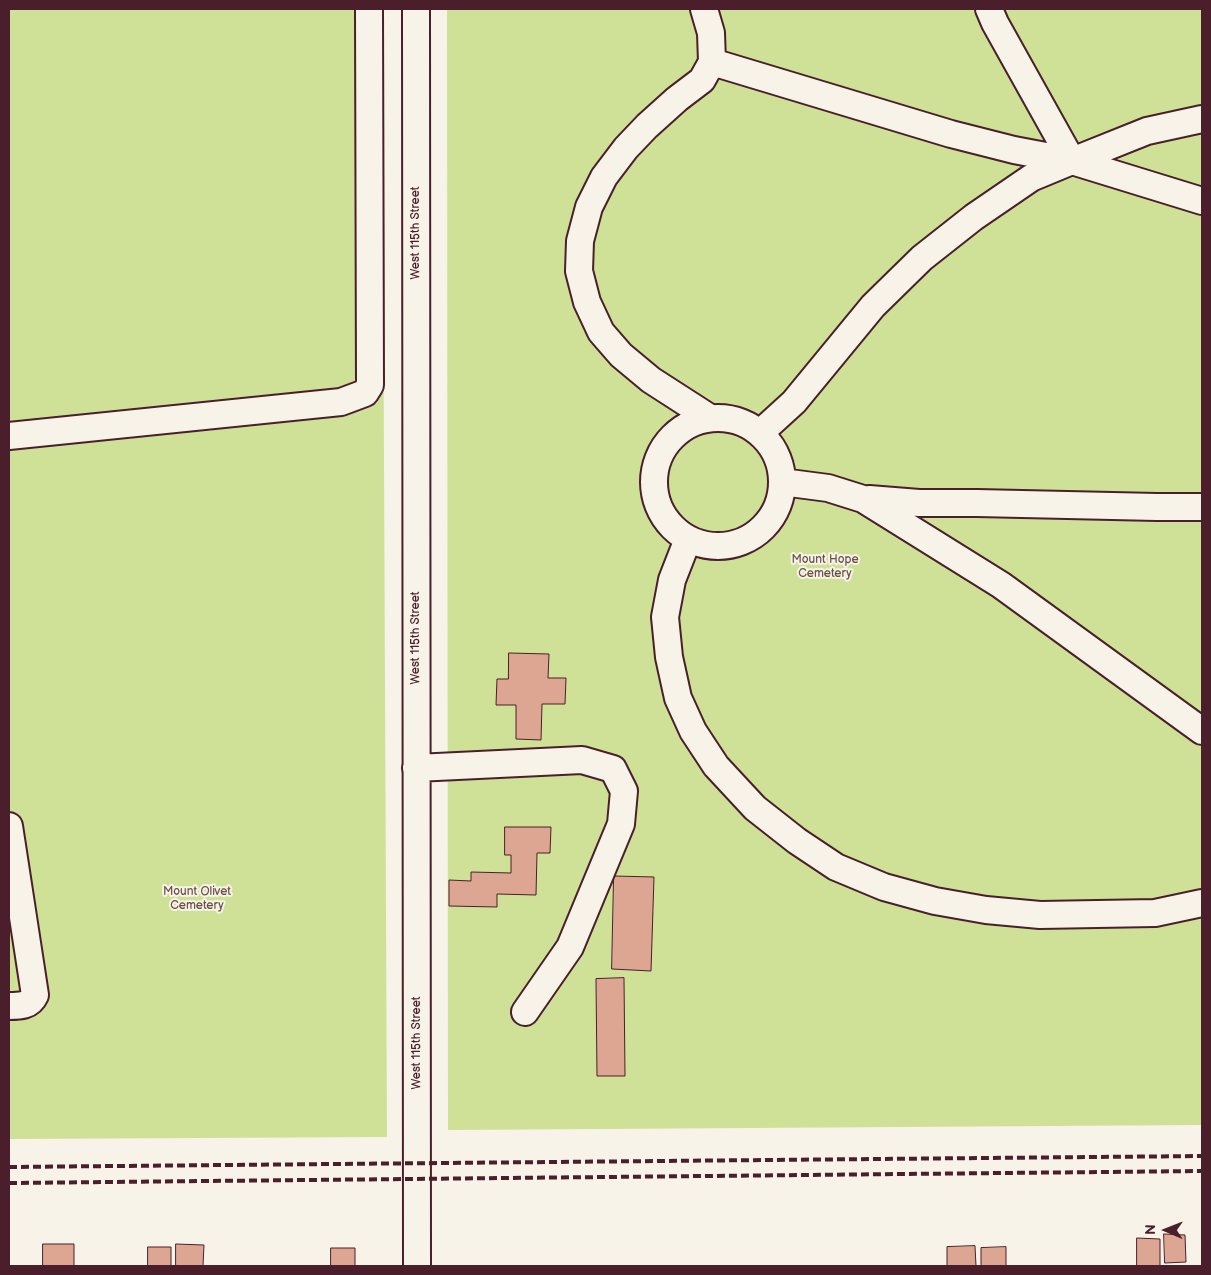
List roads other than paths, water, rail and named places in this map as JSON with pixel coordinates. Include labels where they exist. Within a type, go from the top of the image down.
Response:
[{"type":"street","points":[[9,436],[342,402],[365,393],[370,385],[369,9]]},
{"type":"street","name":"West 115th Street","points":[[416,9],[416,1266]]},
{"type":"street","points":[[704,9],[712,33],[712,62],[702,80],[647,126],[626,148],[604,177],[589,207],[580,241],[579,271],[587,302],[601,332],[621,355],[651,380],[710,418]]},
{"type":"street","points":[[989,9],[1072,161]]},
{"type":"street","points":[[712,62],[951,134],[1014,150],[1072,161],[1202,201]]},
{"type":"street","points":[[760,433],[794,402],[873,306],[922,258],[974,217],[1031,178],[1148,131],[1202,119]]},
{"type":"street","points":[[710,418],[728,418],[745,424],[760,433],[772,447],[779,464],[782,482],[778,504],[767,522],[751,537],[731,545],[709,546],[688,539],[672,527],[660,510],[654,491],[654,470],[662,451],[674,435],[691,424],[710,418]]},
{"type":"street","points":[[782,482],[828,488],[863,498],[919,503],[1202,507]]},
{"type":"street","points":[[863,498],[1001,585],[1202,731]]},
{"type":"street","points":[[688,539],[672,580],[665,617],[669,656],[678,698],[693,731],[716,766],[755,808],[797,841],[836,867],[884,887],[935,901],[986,910],[1040,915],[1155,913],[1202,903]]},
{"type":"street","points":[[416,768],[582,760],[613,769],[624,791],[622,824],[570,947],[525,1012]]},
{"type":"street","points":[[9,826],[11,860],[35,995],[32,1001],[24,1005],[9,1006]]},
{"type":"railway","points":[[9,1167],[1202,1156]]},
{"type":"railway","points":[[9,1183],[1202,1171]]},
{"type":"park label","name":"Mount Hope Cemetery","points":[[825,567]]},
{"type":"park label","name":"Mount Olivet Cemetery","points":[[197,899]]}]
